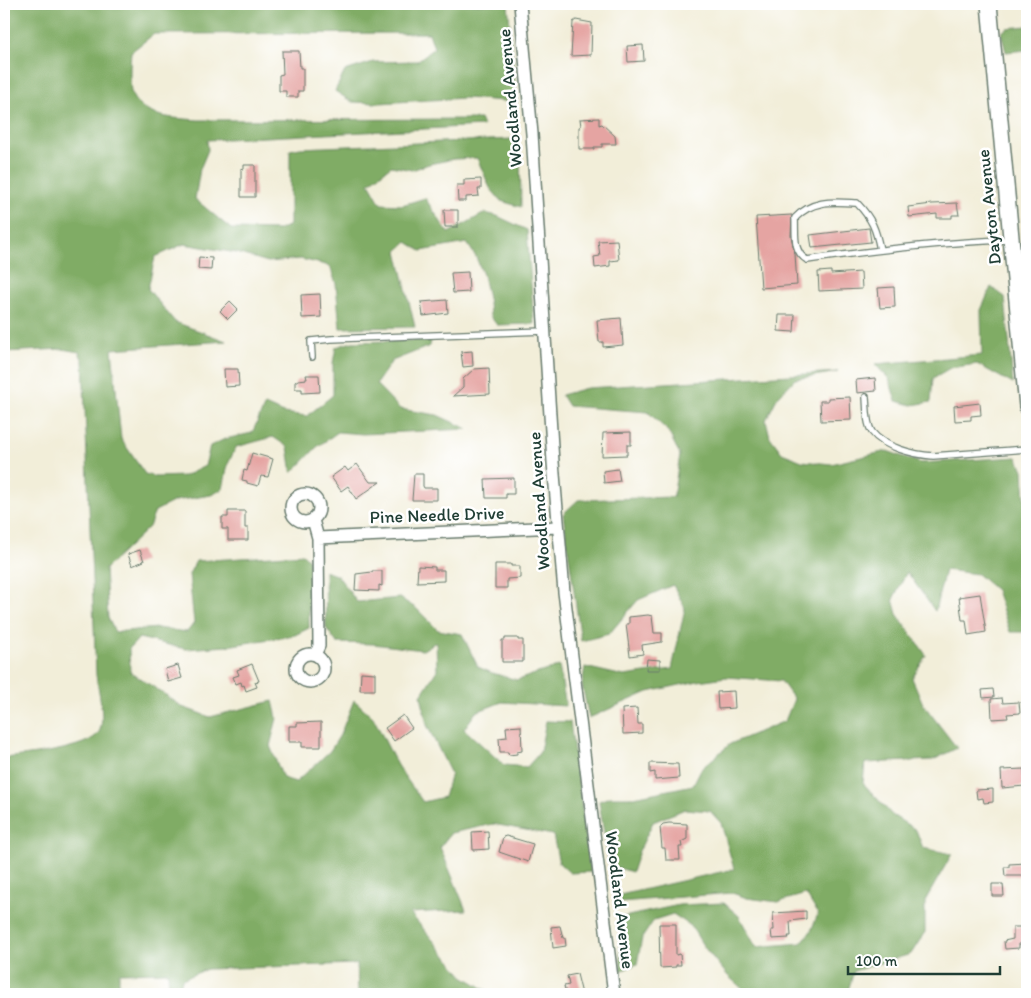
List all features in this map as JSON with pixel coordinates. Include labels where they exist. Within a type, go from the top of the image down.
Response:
[{"type":"street","name":"Woodland Avenue","points":[[520,4],[532,134],[558,528],[564,592],[614,994]]},
{"type":"street","name":"Dayton Avenue","points":[[989,4],[1027,407]]},
{"type":"street","points":[[312,520],[318,538],[319,646],[315,655]]},
{"type":"street","name":"Pine Needle Drive","points":[[318,538],[558,528]]},
{"type":"lane","points":[[880,250],[876,230],[868,214],[857,203],[827,201],[812,205],[801,211],[795,218],[796,248],[800,256],[807,260],[880,250],[974,241],[1012,240]]},
{"type":"lane","points":[[312,357],[311,341],[545,331]]},
{"type":"lane","points":[[866,397],[868,423],[872,432],[882,440],[905,451],[933,456],[1027,449]]},
{"type":"green space","points":[[4,4],[508,4],[517,102],[465,98],[379,103],[352,102],[335,91],[345,71],[373,62],[417,61],[434,48],[429,33],[154,34],[131,52],[130,81],[132,95],[144,109],[170,118],[198,120],[480,119],[483,126],[207,140],[208,150],[200,169],[195,199],[231,229],[279,230],[290,225],[290,150],[300,148],[512,139],[520,146],[521,207],[501,201],[490,188],[477,158],[454,159],[412,170],[391,166],[369,183],[381,204],[402,205],[425,198],[448,233],[485,213],[497,216],[527,230],[534,324],[497,325],[490,316],[483,275],[476,257],[467,243],[421,251],[407,242],[397,251],[415,327],[340,328],[336,284],[330,266],[301,259],[268,262],[237,253],[184,244],[155,257],[148,289],[175,322],[226,341],[112,349],[121,439],[145,474],[156,477],[185,476],[205,466],[210,446],[225,439],[252,433],[265,405],[283,413],[307,416],[333,395],[333,363],[336,347],[352,342],[431,340],[430,346],[392,361],[376,384],[400,409],[437,415],[468,429],[363,434],[338,432],[317,447],[292,473],[288,447],[273,437],[236,447],[228,464],[223,489],[211,495],[175,501],[155,511],[149,527],[105,569],[108,618],[115,632],[157,628],[187,632],[194,623],[189,574],[196,561],[303,554],[309,560],[309,628],[295,635],[227,646],[186,649],[139,638],[129,649],[130,672],[182,707],[210,717],[273,701],[277,718],[270,746],[283,778],[296,782],[330,751],[340,735],[354,700],[373,717],[398,767],[423,802],[444,797],[451,774],[427,725],[421,695],[437,670],[436,642],[423,650],[373,644],[337,643],[326,628],[325,571],[338,576],[357,602],[400,598],[417,609],[438,630],[462,634],[478,667],[492,673],[517,680],[559,666],[566,706],[502,702],[476,712],[464,729],[504,765],[527,767],[540,752],[546,721],[570,722],[591,872],[570,873],[559,863],[553,835],[493,824],[451,833],[440,847],[466,910],[410,913],[463,976],[493,994],[358,994],[357,964],[207,969],[182,979],[179,994],[169,994],[168,972],[119,973],[119,994],[4,994],[4,758],[55,751],[83,743],[93,738],[99,732],[102,720],[96,675],[83,361],[79,352],[62,349],[4,352]]},
{"type":"green space","points":[[1027,26],[1027,50],[1006,52],[1001,33],[1007,28]]},
{"type":"green space","points":[[991,287],[1005,297],[1013,384],[977,364],[950,368],[933,378],[931,402],[912,405],[896,401],[889,379],[875,364],[982,355],[981,310]]},
{"type":"green space","points":[[838,372],[795,379],[777,398],[766,420],[770,437],[782,453],[802,461],[831,464],[887,451],[921,463],[1017,457],[1023,470],[1027,531],[1027,632],[1010,632],[996,590],[977,574],[945,570],[935,611],[907,572],[893,599],[897,614],[926,655],[912,678],[923,704],[957,748],[933,760],[865,763],[863,783],[892,815],[916,830],[923,848],[952,854],[925,901],[925,932],[911,954],[854,971],[847,994],[746,994],[704,947],[691,926],[673,914],[654,920],[642,938],[637,964],[621,971],[619,918],[679,905],[724,903],[739,916],[756,947],[801,943],[811,931],[818,914],[806,894],[778,902],[747,898],[732,893],[620,902],[620,895],[734,869],[721,823],[710,811],[685,809],[653,822],[639,851],[632,872],[609,865],[599,801],[610,797],[634,797],[693,785],[701,769],[730,744],[785,721],[794,699],[781,681],[726,677],[648,692],[589,718],[582,685],[585,667],[624,676],[672,669],[685,608],[673,585],[638,600],[609,634],[581,641],[563,514],[578,500],[673,497],[680,455],[668,431],[648,412],[568,406],[561,395],[587,388]]},
{"type":"building","points":[[576,20],[592,23],[591,55],[571,56],[573,22]]},
{"type":"building","points":[[643,45],[644,61],[628,62],[627,46]]},
{"type":"building","points":[[282,51],[299,51],[300,68],[303,68],[303,91],[298,91],[298,97],[286,97],[286,91],[279,91],[279,75],[283,74]]},
{"type":"building","points":[[599,118],[599,125],[602,124],[615,136],[616,144],[602,144],[602,147],[594,147],[594,149],[579,149],[580,119]]},
{"type":"building","points":[[244,165],[255,165],[255,197],[241,197],[241,168],[244,169]]},
{"type":"building","points":[[481,179],[481,189],[478,189],[479,196],[466,197],[466,201],[458,201],[457,185],[464,185],[464,180]]},
{"type":"building","points":[[957,203],[959,215],[952,215],[952,218],[937,218],[937,214],[909,217],[908,207]]},
{"type":"building","points":[[444,210],[458,210],[458,227],[445,227]]},
{"type":"building","points":[[792,215],[791,236],[795,254],[797,285],[761,288],[756,217]]},
{"type":"building","points":[[869,228],[871,242],[812,248],[810,235]]},
{"type":"building","points":[[617,240],[619,260],[610,261],[610,266],[595,268],[594,257],[600,256],[598,241]]},
{"type":"building","points":[[199,257],[212,258],[211,270],[198,269]]},
{"type":"building","points":[[831,271],[831,274],[861,272],[862,289],[819,291],[818,272]]},
{"type":"building","points":[[468,272],[469,292],[453,293],[451,273]]},
{"type":"building","points":[[894,287],[895,307],[880,308],[878,288]]},
{"type":"building","points":[[320,294],[321,317],[302,318],[301,295]]},
{"type":"building","points":[[447,300],[448,313],[423,316],[421,302]]},
{"type":"building","points":[[230,301],[238,309],[228,319],[220,311]]},
{"type":"building","points":[[779,315],[795,315],[794,332],[778,331]]},
{"type":"building","points":[[621,318],[623,345],[603,347],[603,342],[599,342],[597,320]]},
{"type":"building","points":[[472,351],[473,366],[463,367],[461,352]]},
{"type":"building","points":[[489,368],[490,394],[453,396],[463,387],[463,379],[474,369]]},
{"type":"building","points":[[224,369],[238,369],[239,386],[225,387]]},
{"type":"building","points":[[306,375],[319,375],[320,392],[302,393],[302,389],[295,389],[295,382],[307,379]]},
{"type":"building","points":[[875,378],[876,391],[857,393],[856,380]]},
{"type":"building","points":[[850,397],[851,420],[821,421],[820,401],[828,401],[828,398]]},
{"type":"building","points":[[980,403],[981,415],[971,416],[971,420],[955,421],[954,406]]},
{"type":"building","points":[[631,432],[631,445],[627,445],[627,455],[602,456],[603,433]]},
{"type":"building","points":[[252,453],[273,459],[268,477],[261,476],[258,486],[242,480],[244,470],[247,471]]},
{"type":"building","points":[[357,464],[370,482],[380,482],[356,499],[348,486],[341,491],[331,477],[345,467],[348,471]]},
{"type":"building","points":[[618,469],[620,481],[604,483],[603,471]]},
{"type":"building","points":[[414,474],[423,474],[424,488],[437,488],[437,500],[412,500]]},
{"type":"building","points":[[514,478],[514,494],[506,494],[506,498],[486,498],[485,479]]},
{"type":"building","points":[[228,511],[245,511],[245,528],[248,528],[248,540],[228,540],[228,529],[222,529],[222,517],[228,517]]},
{"type":"building","points":[[140,550],[144,561],[132,566],[128,554]]},
{"type":"building","points":[[495,564],[520,566],[520,578],[507,579],[507,588],[495,588]]},
{"type":"building","points":[[418,566],[435,567],[435,570],[444,570],[444,581],[417,582]]},
{"type":"building","points":[[382,571],[382,586],[379,585],[379,591],[355,590],[356,574]]},
{"type":"building","points":[[980,594],[986,632],[968,635],[966,620],[962,620],[959,597]]},
{"type":"building","points":[[652,616],[654,633],[662,633],[662,642],[642,645],[643,654],[630,656],[626,624],[629,624],[629,617]]},
{"type":"building","points":[[505,638],[523,640],[523,662],[502,662],[502,640],[505,640]]},
{"type":"building","points":[[647,659],[660,660],[660,670],[646,670]]},
{"type":"building","points":[[252,664],[259,681],[255,682],[257,687],[246,691],[244,685],[242,686],[241,682],[236,684],[233,677],[239,675],[237,670]]},
{"type":"building","points":[[178,665],[182,678],[168,682],[165,669]]},
{"type":"building","points":[[361,672],[375,673],[375,690],[360,690]]},
{"type":"building","points":[[993,689],[994,697],[983,698],[982,690]]},
{"type":"building","points":[[734,691],[735,708],[718,709],[717,692]]},
{"type":"building","points":[[1002,698],[1003,703],[1019,702],[1020,713],[1007,714],[1008,718],[992,719],[991,699]]},
{"type":"building","points":[[637,708],[638,724],[642,724],[642,733],[623,734],[622,709]]},
{"type":"building","points":[[403,715],[412,728],[394,741],[385,728]]},
{"type":"building","points":[[321,722],[321,747],[302,747],[302,742],[289,742],[289,726],[297,726],[297,723]]},
{"type":"building","points":[[521,726],[522,751],[509,755],[508,752],[500,752],[499,738],[507,737],[506,727]]},
{"type":"building","points":[[650,763],[678,764],[679,778],[655,780],[655,772],[650,773]]},
{"type":"building","points":[[1024,769],[1025,786],[1002,788],[1001,770]]},
{"type":"building","points":[[993,789],[993,802],[984,803],[983,798],[977,799],[976,790]]},
{"type":"building","points":[[663,824],[687,824],[687,839],[681,842],[682,847],[679,847],[680,860],[666,860],[665,848],[662,848],[660,827]]},
{"type":"building","points":[[488,831],[489,849],[473,850],[472,832]]},
{"type":"building","points":[[506,836],[533,844],[528,862],[499,852],[503,837]]},
{"type":"building","points":[[1027,863],[1027,876],[1005,876],[1004,867],[1009,867],[1009,864]]},
{"type":"building","points":[[992,884],[1003,884],[1004,896],[992,896]]},
{"type":"building","points":[[806,911],[806,919],[790,921],[791,936],[788,936],[789,938],[772,939],[771,930],[774,930],[773,913]]},
{"type":"building","points":[[659,924],[676,924],[676,955],[680,954],[681,965],[660,968]]},
{"type":"building","points":[[560,926],[566,946],[553,948],[551,927]]},
{"type":"building","points":[[1013,927],[1027,927],[1027,944],[1019,944],[1019,948],[1005,949],[1004,941],[1013,939]]},
{"type":"building","points":[[577,974],[582,994],[566,994],[564,986],[569,985],[567,976]]}]
